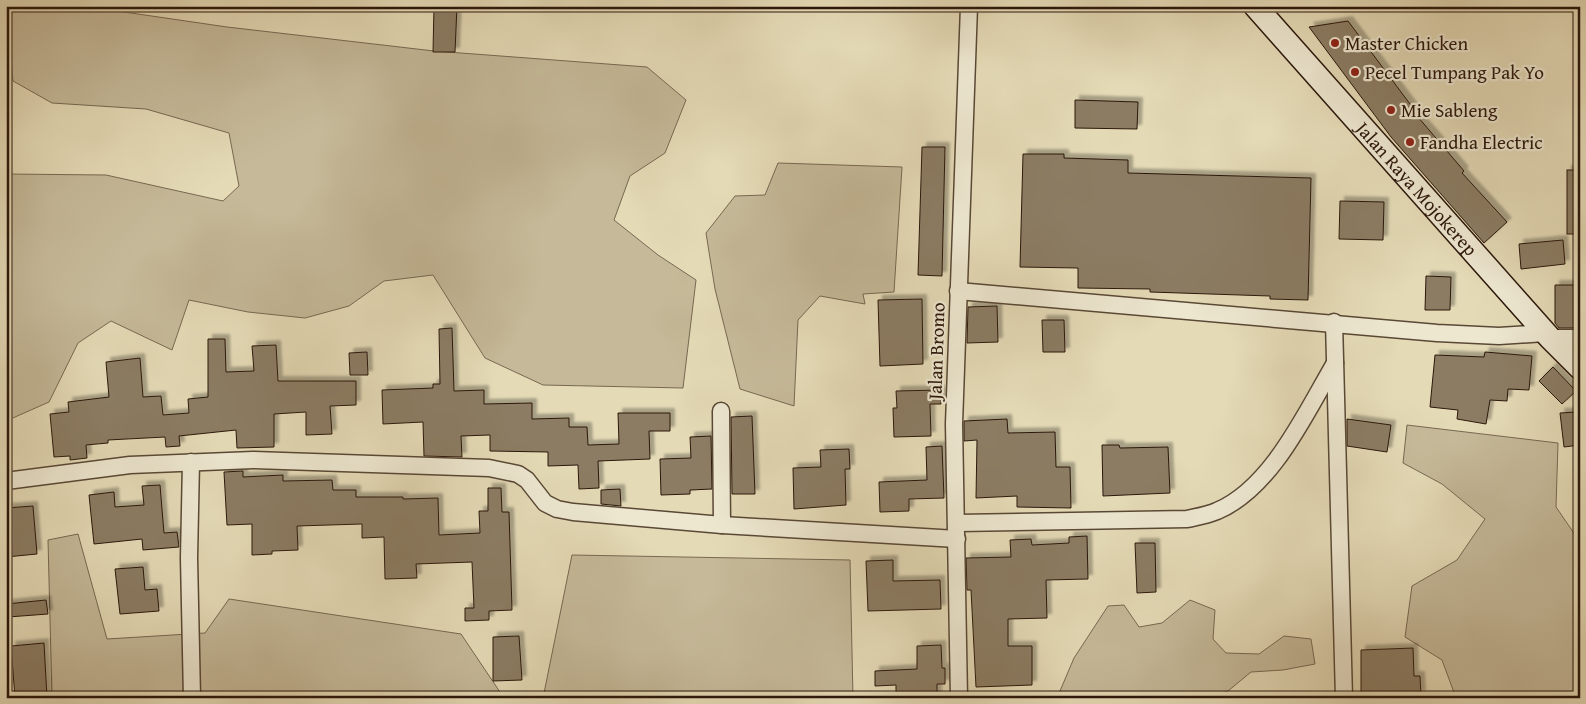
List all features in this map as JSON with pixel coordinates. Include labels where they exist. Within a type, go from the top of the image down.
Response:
[{"type":"main road","name":"Jalan Raya Mojokerep","points":[[1255,6],[1548,335],[1580,368]]},
{"type":"street","name":"Jalan Bromo","points":[[959,698],[954,424],[969,6]]},
{"type":"street","points":[[958,291],[1334,322],[1437,333],[1499,336],[1548,335],[1580,338]]},
{"type":"street","points":[[1334,322],[1344,698]]},
{"type":"street","points":[[6,481],[130,465],[254,460],[489,468],[518,474],[527,480],[537,495],[546,503],[558,509],[722,525],[957,531],[1187,519],[1217,511],[1240,498],[1263,476],[1290,440],[1335,363]]},
{"type":"street","points":[[721,411],[722,525]]},
{"type":"street","points":[[191,462],[189,558],[192,698]]},
{"type":"shaded area","points":[[6,6],[83,6],[227,27],[434,51],[647,67],[686,100],[665,153],[630,176],[614,220],[658,255],[696,280],[683,388],[543,385],[485,358],[433,275],[384,281],[349,306],[305,318],[248,312],[189,300],[172,350],[111,321],[78,343],[49,402],[6,421],[6,174],[106,175],[223,201],[239,186],[229,133],[146,109],[52,103],[13,81]]},
{"type":"shaded area","points":[[778,163],[902,167],[894,292],[863,294],[865,304],[820,296],[798,320],[794,406],[740,389],[715,289],[706,233],[735,196],[765,195]]},
{"type":"shaded area","points":[[1407,425],[1558,443],[1556,507],[1580,542],[1580,698],[1456,698],[1442,660],[1405,637],[1412,586],[1457,560],[1485,519],[1442,484],[1403,463]]},
{"type":"shaded area","points":[[78,534],[107,639],[205,633],[229,599],[461,634],[504,698],[52,698],[48,540]]},
{"type":"shaded area","points":[[572,555],[850,560],[853,698],[543,698]]},
{"type":"shaded area","points":[[1190,600],[1215,610],[1213,639],[1226,653],[1259,654],[1284,636],[1311,639],[1315,664],[1283,670],[1251,672],[1228,691],[1200,698],[1057,698],[1074,658],[1108,606],[1124,605],[1139,627],[1162,623]]},
{"type":"building","points":[[434,6],[457,6],[455,52],[433,52]]},
{"type":"building","points":[[1348,21],[1418,117],[1464,171],[1462,173],[1507,222],[1484,243],[1391,137],[1309,27]]},
{"type":"building","points":[[1075,100],[1138,102],[1137,129],[1075,128]]},
{"type":"building","points":[[922,147],[945,147],[942,276],[918,275]]},
{"type":"building","points":[[1023,154],[1064,154],[1064,158],[1128,160],[1128,173],[1311,178],[1308,300],[1270,299],[1270,296],[1150,292],[1150,289],[1078,288],[1078,268],[1020,267]]},
{"type":"building","points":[[1567,170],[1580,170],[1580,234],[1567,234]]},
{"type":"building","points":[[1340,201],[1384,202],[1383,240],[1339,239]]},
{"type":"building","points":[[1563,240],[1565,264],[1521,269],[1519,244]]},
{"type":"building","points":[[1426,276],[1451,277],[1450,310],[1425,310]]},
{"type":"building","points":[[1555,285],[1580,285],[1580,328],[1559,328],[1555,323]]},
{"type":"building","points":[[922,299],[923,364],[880,366],[878,300]]},
{"type":"building","points":[[997,306],[998,342],[967,343],[968,307]]},
{"type":"building","points":[[1042,320],[1064,320],[1065,352],[1043,352]]},
{"type":"building","points":[[452,328],[454,391],[484,390],[484,404],[532,403],[532,419],[569,418],[569,427],[587,427],[588,445],[619,444],[618,413],[670,413],[670,431],[649,431],[650,459],[598,461],[599,488],[579,489],[578,465],[548,466],[548,452],[490,451],[490,435],[461,436],[462,457],[424,456],[423,422],[383,424],[382,390],[433,388],[433,384],[440,384],[439,329]]},
{"type":"building","points":[[208,339],[225,339],[226,372],[254,371],[252,346],[276,345],[278,381],[356,381],[356,405],[330,406],[332,434],[306,435],[306,412],[274,414],[274,447],[237,448],[236,430],[179,436],[180,446],[166,447],[165,437],[108,440],[108,443],[86,445],[87,458],[70,460],[70,456],[54,457],[50,414],[69,412],[68,402],[109,397],[106,362],[140,358],[143,397],[161,396],[163,415],[189,413],[188,399],[208,397]]},
{"type":"building","points":[[367,352],[368,375],[350,375],[349,353]]},
{"type":"building","points":[[1485,352],[1532,356],[1529,390],[1508,389],[1507,401],[1490,400],[1486,424],[1457,419],[1458,410],[1430,407],[1435,355],[1484,357]]},
{"type":"building","points":[[1553,367],[1576,391],[1562,404],[1539,381]]},
{"type":"building","points":[[940,390],[941,404],[930,404],[931,436],[894,437],[893,408],[897,408],[896,391]]},
{"type":"building","points":[[1576,412],[1580,445],[1564,447],[1560,413]]},
{"type":"building","points":[[752,416],[755,494],[732,494],[731,417]]},
{"type":"building","points":[[1007,419],[1008,433],[1055,432],[1056,467],[1070,467],[1071,508],[1017,507],[1017,496],[976,498],[977,440],[964,441],[964,421]]},
{"type":"building","points":[[1347,419],[1391,425],[1387,452],[1347,446]]},
{"type":"building","points":[[711,436],[712,489],[690,490],[690,494],[661,495],[660,459],[691,458],[690,437]]},
{"type":"building","points":[[1102,445],[1119,445],[1120,448],[1168,447],[1170,493],[1103,496]]},
{"type":"building","points":[[942,446],[944,498],[909,499],[909,511],[880,512],[879,482],[927,480],[926,447]]},
{"type":"building","points":[[849,449],[850,469],[845,469],[846,505],[794,509],[793,468],[821,467],[820,450]]},
{"type":"building","points":[[243,471],[243,477],[283,475],[283,481],[332,480],[333,490],[356,490],[356,497],[438,498],[439,535],[480,533],[479,511],[488,511],[488,488],[501,488],[502,512],[509,512],[512,610],[489,611],[489,620],[465,621],[465,608],[474,608],[472,562],[416,564],[417,578],[385,579],[384,537],[362,538],[362,524],[297,526],[298,550],[272,551],[272,554],[252,555],[252,524],[227,525],[224,472]]},
{"type":"building","points":[[160,485],[164,533],[177,532],[179,547],[143,550],[142,539],[94,544],[89,495],[114,492],[115,507],[144,505],[142,486]]},
{"type":"building","points":[[620,489],[621,506],[601,504],[601,490]]},
{"type":"building","points":[[33,506],[37,554],[6,557],[6,508]]},
{"type":"building","points":[[1087,536],[1088,579],[1046,580],[1047,618],[1008,619],[1008,646],[1032,646],[1032,685],[976,687],[971,590],[967,590],[966,558],[1011,557],[1010,540],[1031,539],[1032,545],[1069,543],[1069,537]]},
{"type":"building","points":[[1135,543],[1155,543],[1156,592],[1137,593]]},
{"type":"building","points":[[893,560],[893,581],[940,580],[941,609],[868,611],[866,561]]},
{"type":"building","points":[[143,567],[145,590],[157,589],[159,611],[120,614],[115,569]]},
{"type":"building","points":[[46,600],[48,614],[8,617],[6,604]]},
{"type":"building","points":[[519,636],[522,680],[493,681],[493,637]]},
{"type":"building","points":[[44,643],[47,698],[15,698],[11,646]]},
{"type":"building","points":[[941,645],[942,668],[945,668],[945,684],[937,684],[937,698],[896,698],[896,685],[875,686],[875,671],[917,669],[917,646]]},
{"type":"building","points":[[1413,648],[1414,676],[1420,676],[1421,695],[1361,697],[1361,650]]},
{"type":"place","name":"Master Chicken","points":[[1335,43]]},
{"type":"place","name":"Pecel Tumpang Pak Yo","points":[[1355,72]]},
{"type":"place","name":"Mie Sableng","points":[[1391,110]]},
{"type":"place","name":"Fandha Electric","points":[[1410,142]]}]
